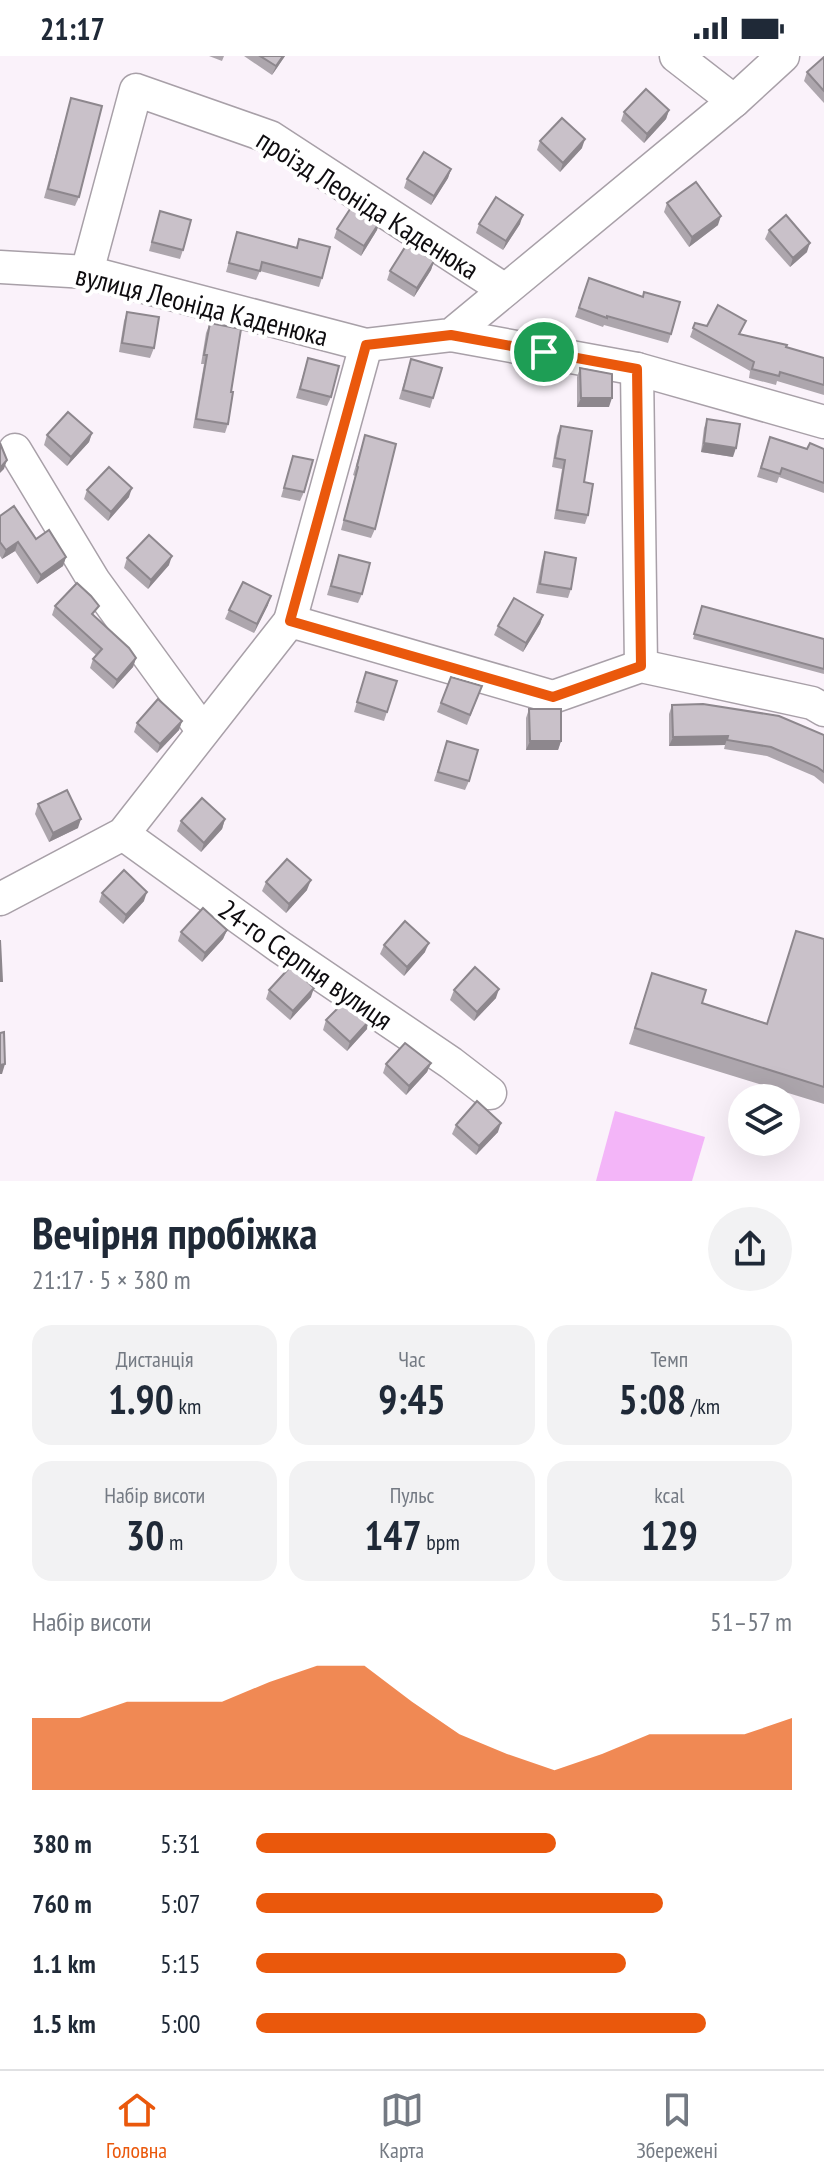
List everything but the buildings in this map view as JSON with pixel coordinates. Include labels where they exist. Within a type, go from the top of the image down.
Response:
[{"type":"street","points":[[676,56],[734,101]]},
{"type":"street","points":[[451,335],[734,101],[783,56]]},
{"type":"street","name":"проїзд Леоніда Каденюка","points":[[87,272],[136,90],[270,137],[505,290]]},
{"type":"street","name":"вулиця Леоніда Каденюка","points":[[0,267],[87,272],[366,345],[451,335],[637,369],[824,422]]},
{"type":"street","points":[[0,899],[123,834],[290,621],[366,345]]},
{"type":"street","points":[[637,369],[641,666]]},
{"type":"street","points":[[15,450],[94,581],[203,731]]},
{"type":"street","points":[[290,621],[553,697],[641,666],[812,703],[824,710]]},
{"type":"street","name":"24-го Серпня вулиця","points":[[123,834],[490,1093]]},
{"type":"shaded area","points":[[615,1111],[705,1137],[692,1181],[596,1181]]},
{"type":"route","points":[[451,335],[544,352],[637,369],[641,666],[553,697],[290,621],[366,345],[451,335]]}]
